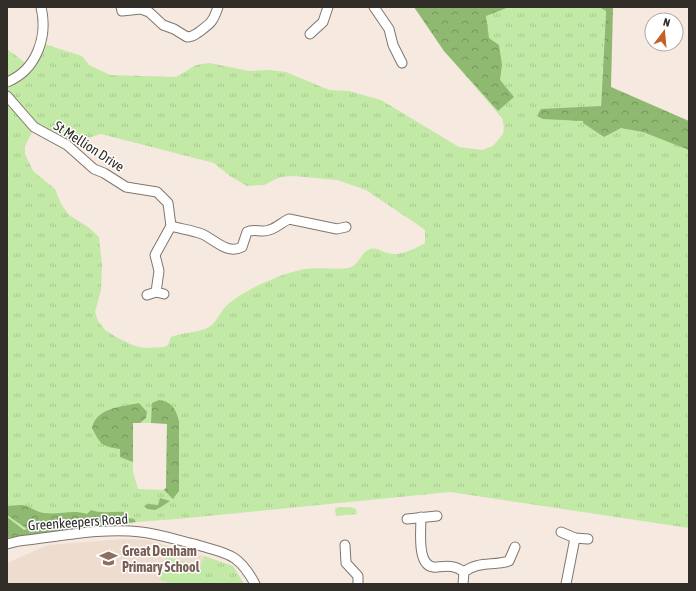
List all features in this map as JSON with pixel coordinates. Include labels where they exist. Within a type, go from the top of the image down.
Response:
[{"type":"street","points":[[7,82],[21,74],[39,50],[44,29],[41,7]]},
{"type":"street","points":[[121,7],[122,11],[141,9],[149,12],[163,25],[174,29],[188,38],[193,37],[212,22],[218,7]]},
{"type":"street","points":[[310,34],[323,22],[328,7]]},
{"type":"street","points":[[374,7],[389,29],[393,45],[402,63]]},
{"type":"street","name":"St Mellion Drive","points":[[7,96],[34,127],[67,145],[94,169],[104,173],[126,187],[148,190],[162,196],[168,202],[171,226]]},
{"type":"street","points":[[156,293],[159,271],[156,255],[171,226],[201,234],[221,246],[239,249],[242,247],[247,232],[250,230],[263,232],[271,230],[289,219],[339,230]]},
{"type":"street","points":[[407,519],[437,516]]},
{"type":"street","points":[[421,517],[423,560],[428,566],[435,568],[449,566],[457,567],[464,572]]},
{"type":"street","name":"Greenkeepers Road","points":[[7,544],[19,541],[108,531],[140,532],[167,537],[232,555],[246,567],[256,584]]},
{"type":"street","points":[[561,532],[575,538],[588,539]]},
{"type":"street","points":[[566,584],[575,538]]},
{"type":"street","points":[[345,545],[346,563],[358,576],[358,584]]},
{"type":"street","points":[[464,572],[480,564],[502,563],[509,561],[515,547]]},
{"type":"street","points":[[463,584],[464,572]]},
{"type":"shaded area","name":"Great Denham Primary School","points":[[123,539],[147,540],[204,556],[195,584],[7,584],[7,563],[48,545]]},
{"type":"green space","points":[[414,7],[606,7],[600,116],[689,146],[689,528],[450,492],[136,522],[7,538],[7,49],[27,64],[41,43],[82,56],[89,65],[110,75],[176,77],[196,65],[209,63],[249,71],[268,70],[286,72],[329,90],[349,91],[381,100],[459,147],[482,150],[493,146],[503,134],[504,127],[502,118],[444,51]],"holes":[[[32,132],[70,153],[85,139],[101,134],[214,163],[230,176],[247,186],[264,185],[280,177],[294,176],[337,180],[366,190],[425,230],[425,243],[412,250],[397,254],[370,249],[364,253],[355,265],[348,268],[310,268],[285,274],[252,288],[233,300],[224,308],[214,322],[205,329],[171,337],[168,345],[164,347],[144,348],[132,345],[105,330],[98,321],[95,312],[101,290],[102,265],[99,237],[88,227],[69,215],[61,204],[55,189],[33,171],[25,154],[25,146]],[[133,423],[167,423],[166,488],[163,490],[138,489],[133,472]]]},
{"type":"green space","points":[[414,7],[509,7],[486,16],[489,38],[499,45],[502,65],[500,80],[514,97],[498,111],[444,51]]},
{"type":"green space","points":[[599,7],[613,7],[611,87],[689,121],[689,150],[643,132],[621,128],[604,137],[583,123],[583,121],[543,119],[537,116],[541,109],[601,106],[606,11]]},
{"type":"green space","points":[[159,400],[167,402],[172,406],[179,421],[179,491],[173,499],[164,490],[166,488],[167,424],[151,423],[152,403]]},
{"type":"green space","points":[[139,403],[147,412],[146,418],[140,423],[133,423],[133,462],[120,457],[120,449],[102,444],[92,428],[95,421],[104,412],[118,407]]},
{"type":"green space","points":[[160,498],[170,501],[155,510],[148,509],[144,506],[148,504],[158,505]]},
{"type":"green space","points":[[24,505],[44,513],[76,512],[87,514],[91,510],[103,512],[125,512],[128,518],[134,519],[136,522],[7,538],[7,517],[24,530],[27,529],[7,515],[7,506]]},
{"type":"green space","points":[[339,507],[350,507],[356,509],[357,514],[336,516],[335,509]]},
{"type":"green space","points":[[204,556],[233,566],[244,584],[195,584]]},
{"type":"green space","points":[[167,557],[201,567],[195,584],[175,584],[160,580]]},
{"type":"place","name":"Great Denham Primary School","points":[[109,559]]}]
